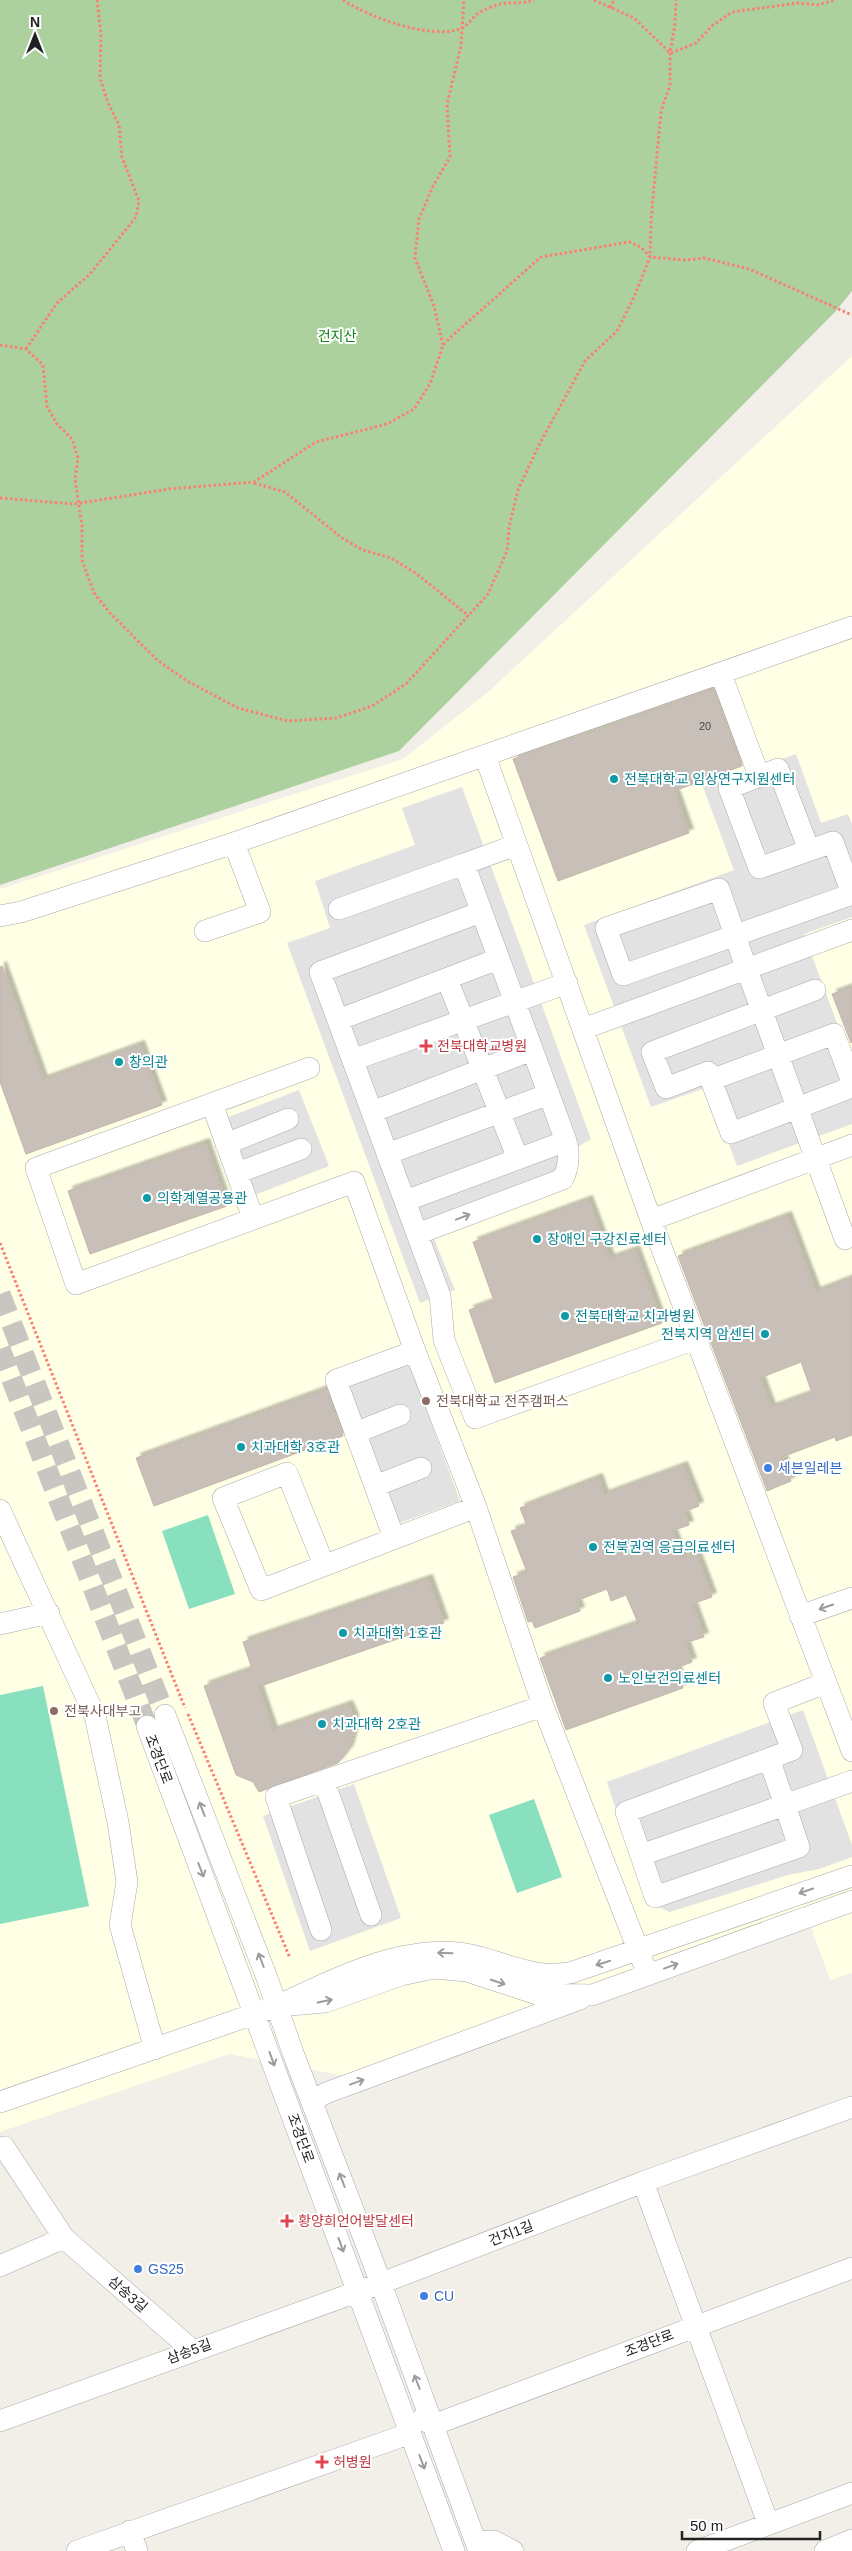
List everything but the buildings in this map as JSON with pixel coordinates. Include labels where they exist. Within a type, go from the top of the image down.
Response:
[{"type":"street","points":[[0,916],[21,912],[234,843],[852,627]]},
{"type":"street","points":[[721,674],[760,776]]},
{"type":"street","points":[[485,756],[651,1220],[852,1751]]},
{"type":"street","points":[[809,850],[778,769],[729,788],[759,868],[833,842],[852,895],[736,935],[623,975],[606,928],[719,889],[736,935],[747,970],[845,1239]]},
{"type":"street","points":[[205,931],[260,912],[234,843]]},
{"type":"street","points":[[339,909],[516,845]]},
{"type":"street","points":[[417,1234],[563,1179],[568,1168],[569,1153],[566,1141],[464,864]]},
{"type":"street","points":[[0,906],[21,912]]},
{"type":"street","points":[[481,912],[320,972],[440,1296],[444,1340],[475,1418],[695,1339]]},
{"type":"street","points":[[583,1029],[852,930]]},
{"type":"street","points":[[338,1020],[498,959]]},
{"type":"street","points":[[447,979],[518,1159]]},
{"type":"street","points":[[353,1060],[567,983]]},
{"type":"street","points":[[815,990],[652,1052],[666,1088],[708,1072],[731,1132],[852,1088]]},
{"type":"street","points":[[711,1080],[834,1034],[852,1082]]},
{"type":"street","points":[[372,1112],[532,1050]]},
{"type":"street","points":[[308,1068],[36,1168],[76,1284],[354,1182],[415,1351],[476,1507],[543,1706],[648,1975]]},
{"type":"street","points":[[387,1154],[548,1094]]},
{"type":"street","points":[[212,1104],[253,1218]]},
{"type":"street","points":[[226,1144],[288,1119]]},
{"type":"street","points":[[405,1201],[566,1141]]},
{"type":"street","points":[[651,1220],[852,1145]]},
{"type":"street","points":[[237,1173],[301,1149]]},
{"type":"street","points":[[394,1538],[336,1380],[415,1351]]},
{"type":"street","points":[[355,1433],[400,1415]]},
{"type":"street","points":[[375,1486],[421,1468]]},
{"type":"street","points":[[324,1565],[288,1473],[223,1498],[261,1590],[476,1507]]},
{"type":"street","points":[[0,1510],[49,1613],[98,1725],[118,1822],[127,1882],[120,1925],[155,2049]]},
{"type":"street","points":[[800,1616],[852,1598]]},
{"type":"street","points":[[0,1624],[49,1613]]},
{"type":"street","points":[[769,1759],[799,1847],[655,1897],[626,1812],[792,1750],[774,1703],[825,1683]]},
{"type":"street","points":[[321,1930],[276,1797],[543,1706]]},
{"type":"street","name":"조경단로","points":[[165,1715],[277,2006],[379,2284],[434,2424],[477,2547]]},
{"type":"street","name":"조경단로","points":[[147,1726],[256,2014],[454,2551]]},
{"type":"street","points":[[324,1780],[372,1915]]},
{"type":"street","points":[[641,1855],[852,1781]]},
{"type":"street","points":[[0,2102],[256,2014],[318,1987],[379,1964],[422,1952],[460,1953],[544,1974],[570,1973],[852,1876]]},
{"type":"street","points":[[312,2100],[326,2093],[852,1901]]},
{"type":"street","points":[[277,2006],[325,2002],[401,1975],[434,1968],[467,1971],[537,1994],[592,1995]]},
{"type":"street","name":"건지1길","points":[[379,2284],[643,2182],[843,2111]]},
{"type":"street","name":"삼송3길","points":[[0,2149],[4,2147],[64,2238],[192,2350]]},
{"type":"street","points":[[643,2182],[768,2523]]},
{"type":"street","points":[[0,2266],[64,2238]]},
{"type":"street","points":[[695,2326],[852,2268]]},
{"type":"street","name":"삼송5길","points":[[0,2420],[379,2284]]},
{"type":"street","name":"조경단로","points":[[434,2424],[695,2326]]},
{"type":"street","points":[[402,2410],[434,2424]]},
{"type":"street","points":[[77,2551],[411,2433]]},
{"type":"street","points":[[697,2551],[852,2493]]},
{"type":"street","points":[[130,2531],[137,2551]]},
{"type":"street","points":[[825,2551],[852,2540]]},
{"type":"street","points":[[477,2547],[494,2541],[513,2551]]},
{"type":"path","points":[[26,349],[57,303],[90,274],[136,218],[139,201],[122,158],[119,125],[108,103],[100,78],[101,34],[97,0]]},
{"type":"path","points":[[343,0],[369,14],[406,28],[438,33],[463,28],[478,13],[500,4],[521,4],[534,0]]},
{"type":"path","points":[[443,345],[434,306],[415,258],[419,219],[433,186],[450,157],[447,104],[454,79],[463,28],[464,0]]},
{"type":"path","points":[[594,0],[634,18],[670,53]]},
{"type":"path","points":[[610,8],[614,0]]},
{"type":"path","points":[[0,345],[26,349],[43,365],[48,406],[57,424],[72,439],[78,458],[75,479],[82,526],[82,560],[94,593],[109,612],[157,660],[187,681],[238,708],[288,721],[336,718],[372,706],[406,684],[488,594],[500,571],[507,551],[509,526],[518,490],[539,445],[585,361],[617,331],[650,257],[661,112],[670,85],[670,53],[676,24],[676,0]]},
{"type":"path","points":[[670,53],[696,43],[713,25],[732,12],[798,3],[818,5],[834,0]]},
{"type":"path","points":[[0,498],[78,504],[169,489],[254,482],[316,442],[387,424],[414,409],[430,384],[443,345],[541,257],[629,242],[642,247],[650,257],[685,260],[704,258],[749,269],[852,315]]},
{"type":"path","points":[[254,483],[285,492],[342,538],[363,550],[391,558],[417,574],[469,616]]},
{"type":"path","points":[[0,1243],[178,1690],[290,1958]]},
{"type":"shaded area","name":"전북대학교 전주캠퍼스","points":[[852,356],[852,1973],[830,1980],[806,1913],[345,2076],[229,2054],[0,2132],[0,889],[403,759],[487,693]]},
{"type":"shaded area","points":[[796,754],[821,823],[848,814],[852,824],[852,917],[804,934],[852,1064],[852,1124],[737,1166],[708,1087],[651,1107],[584,925],[734,870],[703,787]]},
{"type":"shaded area","points":[[462,787],[591,1139],[578,1147],[572,1181],[432,1234],[455,1290],[420,1303],[287,943],[330,928],[315,881],[415,845],[402,808]]},
{"type":"shaded area","points":[[299,1090],[329,1166],[242,1200],[213,1123]]},
{"type":"shaded area","points":[[409,1363],[460,1501],[400,1523],[349,1385]]},
{"type":"shaded area","points":[[803,1710],[852,1845],[852,1857],[819,1869],[788,1875],[670,1912],[645,1901],[607,1782]]},
{"type":"shaded area","points":[[354,1784],[401,1918],[310,1951],[263,1816]]},
{"type":"green space","name":"건지산","points":[[0,0],[852,0],[852,291],[835,312],[399,751],[0,885]]},
{"type":"green space","points":[[208,1515],[235,1594],[189,1609],[162,1531]]},
{"type":"green space","points":[[43,1686],[89,1906],[0,1924],[0,1695]]},
{"type":"green space","points":[[534,1799],[562,1877],[517,1893],[489,1815]]},
{"type":"tunnel","points":[[0,1294],[165,1715]]},
{"type":"tunnel","points":[[0,1349],[147,1726]]},
{"type":"place","name":"전북대학교 임상연구지원센터","points":[[614,779]]},
{"type":"place","name":"전북대학교병원","points":[[426,1046]]},
{"type":"place","name":"창의관","points":[[119,1062]]},
{"type":"place","name":"의학계열공용관","points":[[147,1198]]},
{"type":"place","name":"장애인 구강진료센터","points":[[537,1239]]},
{"type":"place","name":"전북대학교 치과병원","points":[[565,1316]]},
{"type":"place","name":"전북지역 암센터","points":[[765,1334]]},
{"type":"place","name":"전북대학교 전주캠퍼스","points":[[426,1401]]},
{"type":"place","name":"치과대학 3호관","points":[[241,1447]]},
{"type":"place","name":"세븐일레븐","points":[[768,1468]]},
{"type":"place","name":"전북권역 응급의료센터","points":[[593,1547]]},
{"type":"place","name":"치과대학 1호관","points":[[343,1633]]},
{"type":"place","name":"노인보건의료센터","points":[[608,1678]]},
{"type":"place","name":"전북사대부고","points":[[54,1711]]},
{"type":"place","name":"치과대학 2호관","points":[[322,1724]]},
{"type":"place","name":"황양희언어발달센터","points":[[287,2221]]},
{"type":"place","name":"GS25","points":[[138,2269]]},
{"type":"place","name":"CU","points":[[424,2296]]},
{"type":"place","name":"허병원","points":[[322,2462]]}]
